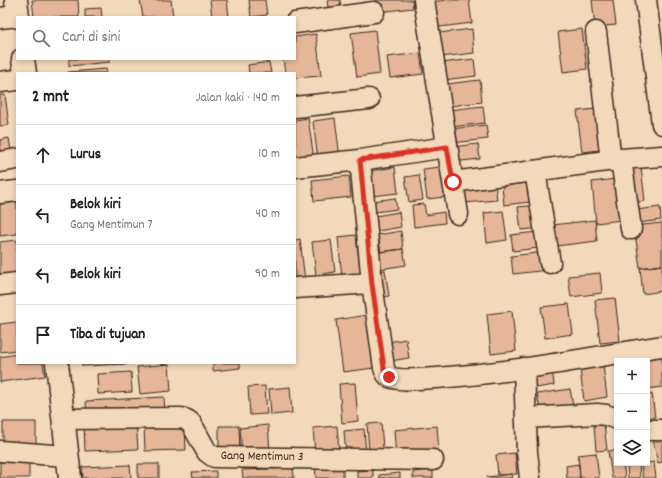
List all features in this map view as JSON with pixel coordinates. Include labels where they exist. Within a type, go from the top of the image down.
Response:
[{"type":"main road","points":[[23,60],[25,72]]},
{"type":"main road","points":[[57,364],[70,478]]},
{"type":"street","points":[[424,0],[458,214]]},
{"type":"street","points":[[646,0],[662,124]]},
{"type":"street","points":[[296,23],[374,12]]},
{"type":"street","points":[[596,32],[616,160],[631,229]]},
{"type":"street","points":[[0,82],[16,80]]},
{"type":"street","points":[[296,107],[369,99]]},
{"type":"street","points":[[296,167],[360,160],[447,147]]},
{"type":"street","points":[[453,182],[616,160],[662,156]]},
{"type":"street","points":[[0,162],[16,159]]},
{"type":"street","points":[[360,160],[372,284],[384,368],[385,373],[389,377],[399,379],[450,377],[524,368],[662,346]]},
{"type":"street","points":[[536,171],[550,263]]},
{"type":"street","points":[[0,193],[16,191]]},
{"type":"street","points":[[0,285],[16,283]]},
{"type":"street","points":[[296,288],[372,284]]},
{"type":"street","points":[[524,368],[527,452],[530,478]]},
{"type":"street","points":[[526,418],[597,414],[614,418]]},
{"type":"street","name":"Gang Mentimun 3","points":[[63,419],[182,418],[190,423],[206,452],[214,457],[433,460]]},
{"type":"street","points":[[650,430],[662,430]]},
{"type":"street","points":[[0,451],[67,456]]},
{"type":"building","points":[[32,0],[78,0],[79,16],[34,16]]},
{"type":"building","points":[[140,0],[171,0],[173,16],[143,16]]},
{"type":"building","points":[[210,0],[227,0],[229,16],[212,16]]},
{"type":"building","points":[[249,0],[265,0],[267,15],[251,16]]},
{"type":"building","points":[[327,0],[340,0],[342,14],[329,15]]},
{"type":"building","points":[[376,0],[412,0],[413,8],[378,12]]},
{"type":"building","points":[[469,0],[472,23],[432,28],[429,2]]},
{"type":"building","points":[[592,0],[613,0],[616,25],[595,27]]},
{"type":"building","points":[[101,8],[102,16],[85,16],[85,9]]},
{"type":"building","points":[[472,29],[474,53],[441,57],[438,33]]},
{"type":"building","points":[[582,29],[587,69],[563,72],[558,32]]},
{"type":"building","points":[[375,30],[380,74],[357,77],[351,33]]},
{"type":"building","points":[[316,34],[321,76],[296,78],[296,72],[285,72],[283,60],[296,60],[296,37]]},
{"type":"building","points":[[420,53],[423,74],[390,78],[387,57]]},
{"type":"building","points":[[474,59],[476,76],[443,80],[441,63]]},
{"type":"building","points":[[69,60],[110,60],[110,62],[69,66]]},
{"type":"building","points":[[269,62],[271,72],[249,72],[248,65]]},
{"type":"building","points":[[106,69],[107,72],[68,72]]},
{"type":"building","points":[[480,80],[482,102],[450,106],[447,84]]},
{"type":"building","points":[[0,95],[5,95],[9,125],[0,126]]},
{"type":"building","points":[[483,106],[485,123],[451,127],[449,110]]},
{"type":"building","points":[[596,109],[600,150],[582,152],[577,111]]},
{"type":"building","points":[[308,118],[314,159],[296,161],[296,120]]},
{"type":"building","points":[[335,118],[340,158],[318,160],[313,121]]},
{"type":"building","points":[[486,125],[488,139],[452,143],[451,129]]},
{"type":"building","points":[[9,138],[12,158],[0,160],[0,140]]},
{"type":"building","points":[[478,144],[480,159],[453,162],[451,147]]},
{"type":"building","points":[[395,167],[398,193],[372,196],[369,171]]},
{"type":"building","points":[[440,167],[445,197],[427,199],[423,169]]},
{"type":"building","points":[[641,167],[645,201],[632,203],[628,169]]},
{"type":"building","points":[[419,175],[423,200],[409,202],[405,177]]},
{"type":"building","points":[[349,176],[351,197],[314,201],[312,180]]},
{"type":"building","points":[[616,179],[621,220],[596,223],[592,182]]},
{"type":"building","points":[[495,182],[497,200],[464,203],[462,186]]},
{"type":"building","points":[[536,182],[538,201],[504,205],[502,186]]},
{"type":"building","points":[[395,198],[397,209],[375,212],[373,201]]},
{"type":"building","points":[[16,202],[16,234],[0,236],[0,204]]},
{"type":"building","points":[[424,204],[426,215],[444,212],[445,223],[414,227],[412,205]]},
{"type":"building","points":[[538,205],[541,228],[521,230],[518,207]]},
{"type":"building","points":[[660,207],[661,220],[638,223],[636,210]]},
{"type":"building","points":[[503,211],[507,240],[487,243],[484,213]]},
{"type":"building","points":[[399,212],[401,227],[378,231],[375,216]]},
{"type":"building","points":[[595,220],[597,241],[556,246],[553,225]]},
{"type":"building","points":[[662,223],[662,265],[640,268],[634,226]]},
{"type":"building","points":[[401,231],[403,249],[381,252],[378,235]]},
{"type":"building","points":[[537,232],[539,248],[513,251],[511,235]]},
{"type":"building","points":[[356,235],[361,276],[342,278],[338,237]]},
{"type":"building","points":[[300,239],[305,281],[296,282],[296,240]]},
{"type":"building","points":[[16,240],[16,272],[0,275],[0,242]]},
{"type":"building","points":[[331,240],[335,272],[316,275],[312,242]]},
{"type":"building","points":[[403,249],[406,265],[374,270],[371,253]]},
{"type":"building","points":[[545,252],[548,270],[513,274],[511,256]]},
{"type":"building","points":[[662,265],[662,291],[643,294],[640,268]]},
{"type":"building","points":[[385,270],[389,296],[377,298],[373,272]]},
{"type":"building","points":[[600,273],[602,293],[571,297],[568,276]]},
{"type":"building","points":[[615,298],[620,341],[600,343],[595,300]]},
{"type":"building","points":[[569,304],[573,334],[545,338],[541,307]]},
{"type":"building","points":[[512,311],[516,351],[491,354],[487,314]]},
{"type":"building","points":[[367,315],[374,368],[343,372],[336,320]]},
{"type":"building","points":[[16,322],[16,350],[0,352],[0,324]]},
{"type":"building","points":[[406,339],[409,358],[390,361],[388,342]]},
{"type":"building","points":[[16,354],[16,364],[43,364],[45,376],[0,382],[0,357]]},
{"type":"building","points":[[662,354],[662,387],[650,389],[650,358],[639,357]]},
{"type":"building","points":[[82,364],[128,364],[82,366]]},
{"type":"building","points":[[169,364],[171,391],[140,394],[137,367]]},
{"type":"building","points":[[213,364],[240,364],[240,368],[213,371]]},
{"type":"building","points":[[603,365],[607,397],[584,401],[580,369]]},
{"type":"building","points":[[552,367],[554,385],[536,388],[533,370]]},
{"type":"building","points":[[131,372],[132,392],[98,394],[97,374]]},
{"type":"building","points":[[355,383],[358,421],[342,423],[339,384]]},
{"type":"building","points":[[265,386],[267,414],[250,415],[248,387]]},
{"type":"building","points":[[290,387],[292,413],[271,415],[269,389]]},
{"type":"building","points":[[570,389],[573,406],[540,410],[537,394]]},
{"type":"building","points":[[650,394],[652,394],[655,417],[650,418]]},
{"type":"building","points":[[164,397],[165,414],[87,418],[86,401]]},
{"type":"building","points":[[3,422],[36,422],[36,446],[3,446]]},
{"type":"building","points":[[136,422],[138,449],[85,451],[84,425]]},
{"type":"building","points":[[381,423],[383,449],[369,450],[367,424]]},
{"type":"building","points":[[604,424],[607,450],[596,451],[594,425]]},
{"type":"building","points":[[185,425],[186,450],[145,451],[144,426]]},
{"type":"building","points":[[268,425],[270,452],[242,455],[240,428]]},
{"type":"building","points":[[219,426],[239,426],[240,453],[219,453]]},
{"type":"building","points":[[337,426],[339,451],[315,453],[313,428]]},
{"type":"building","points":[[437,426],[439,453],[396,457],[394,430]]},
{"type":"building","points":[[364,429],[366,454],[346,456],[344,431]]},
{"type":"building","points":[[662,438],[662,462],[658,463],[653,440]]},
{"type":"building","points":[[614,450],[614,466],[623,466],[625,478],[612,478],[608,451]]},
{"type":"building","points":[[515,453],[517,474],[498,475],[496,455]]},
{"type":"building","points":[[596,453],[599,478],[580,478],[578,455]]},
{"type":"building","points":[[0,462],[29,462],[29,478],[0,478]]},
{"type":"building","points":[[330,462],[331,470],[343,469],[343,478],[316,478],[315,463]]},
{"type":"building","points":[[654,462],[656,478],[643,478],[641,466],[650,466],[650,463]]},
{"type":"building","points":[[138,464],[159,464],[159,478],[138,478]]},
{"type":"building","points":[[579,464],[580,478],[567,478],[566,466]]},
{"type":"building","points":[[130,465],[131,478],[83,478],[82,467]]},
{"type":"building","points":[[627,466],[639,466],[640,478],[628,478]]},
{"type":"building","points":[[293,468],[294,478],[243,478],[242,470]]},
{"type":"building","points":[[373,470],[373,478],[357,478],[357,471]]},
{"type":"building","points":[[433,470],[433,478],[413,478],[413,472]]},
{"type":"building","points":[[216,471],[216,478],[193,478],[192,472]]},
{"type":"building","points":[[400,473],[400,478],[379,478],[379,475]]},
{"type":"building","points":[[511,474],[512,478],[487,478],[487,477]]},
{"type":"route","points":[[389,377],[385,373],[384,368],[372,284],[360,160],[447,147],[453,182]]}]
